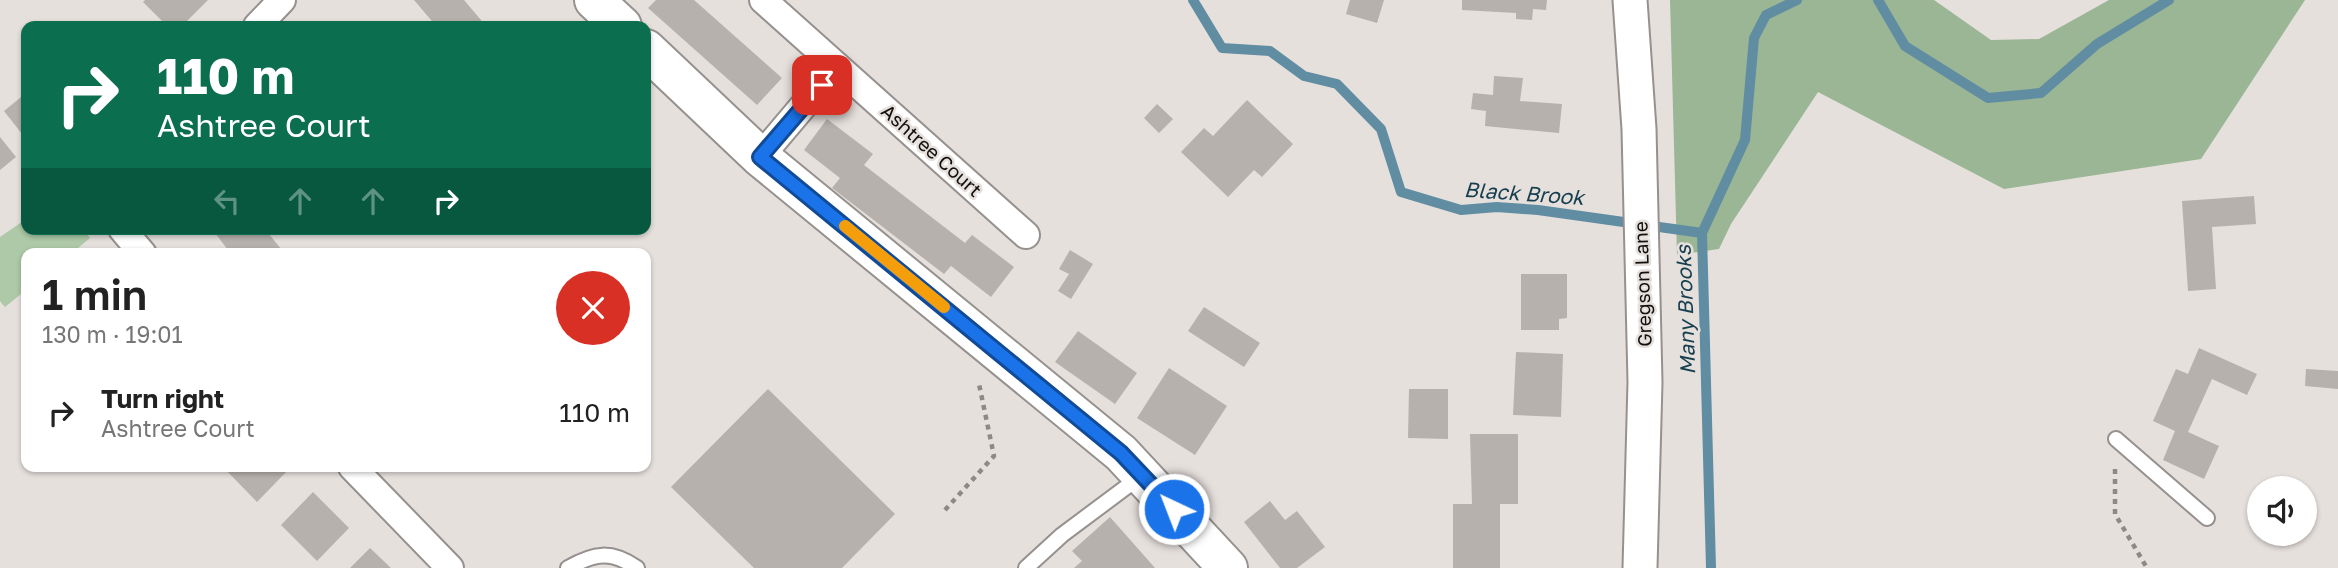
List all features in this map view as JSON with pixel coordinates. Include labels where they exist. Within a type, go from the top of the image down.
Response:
[{"type":"main road","points":[[594,0],[617,21]]},
{"type":"main road","points":[[651,54],[760,157],[1121,453],[1227,568]]},
{"type":"street","points":[[262,21],[282,0]]},
{"type":"street","name":"Ashtree Court","points":[[763,0],[1026,235]]},
{"type":"street","name":"Gregson Lane","points":[[1630,0],[1639,129],[1640,261],[1645,382],[1640,568]]},
{"type":"street","points":[[760,157],[837,66]]},
{"type":"street","points":[[357,472],[450,568]]},
{"type":"lane","points":[[2116,439],[2207,517]]},
{"type":"lane","points":[[1026,568],[1062,535],[1142,475]]},
{"type":"lane","points":[[568,568],[586,557],[607,554],[637,568]]},
{"type":"path","points":[[945,510],[994,456],[972,353],[982,338]]},
{"type":"path","points":[[2116,439],[2115,514],[2147,568]]},
{"type":"green space","points":[[1670,0],[1934,0],[1991,40],[2039,39],[2109,0],[2305,0],[2201,159],[2004,189],[1818,92],[1731,224],[1719,249],[1677,255]]},
{"type":"green space","points":[[21,222],[21,235],[88,235],[90,238],[78,248],[21,248],[21,294],[5,307],[0,301],[0,237]]},
{"type":"building","points":[[208,0],[187,21],[162,21],[143,2]]},
{"type":"building","points":[[414,0],[464,0],[482,21],[432,21]]},
{"type":"building","points":[[656,0],[694,0],[782,78],[757,105],[648,8]]},
{"type":"building","points":[[1350,0],[1384,0],[1377,23],[1346,14]]},
{"type":"building","points":[[1462,0],[1547,0],[1546,10],[1533,9],[1532,20],[1516,19],[1516,13],[1462,10]]},
{"type":"building","points":[[1494,76],[1523,78],[1520,101],[1562,104],[1559,133],[1485,126],[1486,111],[1471,109],[1473,93],[1493,95]]},
{"type":"building","points":[[21,97],[21,133],[4,111]]},
{"type":"building","points":[[1247,100],[1293,144],[1262,177],[1254,170],[1228,197],[1181,152],[1204,128],[1213,136]]},
{"type":"building","points":[[1157,104],[1173,119],[1159,133],[1144,118]]},
{"type":"building","points":[[827,119],[873,154],[864,165],[965,243],[972,235],[1014,267],[991,297],[951,266],[944,274],[832,188],[840,178],[804,150]]},
{"type":"building","points":[[0,137],[16,157],[0,170]]},
{"type":"building","points":[[2254,196],[2256,224],[2212,227],[2216,289],[2188,291],[2182,201]]},
{"type":"building","points":[[217,235],[270,235],[280,248],[226,248]]},
{"type":"building","points":[[1070,250],[1093,264],[1071,299],[1058,291],[1069,274],[1059,269]]},
{"type":"building","points":[[1521,274],[1567,274],[1567,318],[1559,319],[1559,330],[1521,330]]},
{"type":"building","points":[[1204,307],[1260,343],[1244,367],[1188,331]]},
{"type":"building","points":[[1078,331],[1137,373],[1115,404],[1055,362]]},
{"type":"building","points":[[2199,348],[2257,374],[2247,395],[2212,379],[2188,432],[2219,446],[2204,479],[2163,460],[2175,431],[2153,421],[2176,369],[2188,374]]},
{"type":"building","points":[[1516,352],[1563,354],[1561,417],[1513,415]]},
{"type":"building","points":[[1169,368],[1227,406],[1195,455],[1137,418]]},
{"type":"building","points":[[2306,369],[2338,371],[2338,389],[2305,386]]},
{"type":"building","points":[[768,389],[895,514],[842,568],[754,568],[671,487]]},
{"type":"building","points":[[1409,389],[1448,389],[1448,439],[1408,438]]},
{"type":"building","points":[[1470,434],[1518,434],[1518,504],[1500,504],[1500,568],[1453,568],[1453,504],[1472,504]]},
{"type":"building","points":[[228,472],[286,472],[257,502]]},
{"type":"building","points":[[313,492],[349,528],[317,561],[281,525]]},
{"type":"building","points":[[1270,501],[1285,520],[1297,511],[1325,547],[1297,568],[1280,568],[1244,522]]},
{"type":"building","points":[[1110,517],[1155,568],[1074,568],[1082,561],[1072,551]]},
{"type":"building","points":[[370,548],[391,568],[350,568]]},
{"type":"waterway","name":"Black Brook","points":[[1193,0],[1222,48],[1270,51],[1304,76],[1337,84],[1381,129],[1401,192],[1461,210],[1497,207],[1538,210],[1702,233]]},
{"type":"waterway","name":"Many Brooks","points":[[1711,568],[1702,233],[1745,140],[1754,38],[1766,15],[1797,0]]},
{"type":"waterway","name":"Many Brooks","points":[[1878,0],[1905,46],[1988,98],[2041,93],[2097,44],[2169,0]]},
{"type":"slow traffic","points":[[845,226],[944,307]]},
{"type":"route","points":[[822,85],[760,157],[1121,453],[1174,509]]}]
